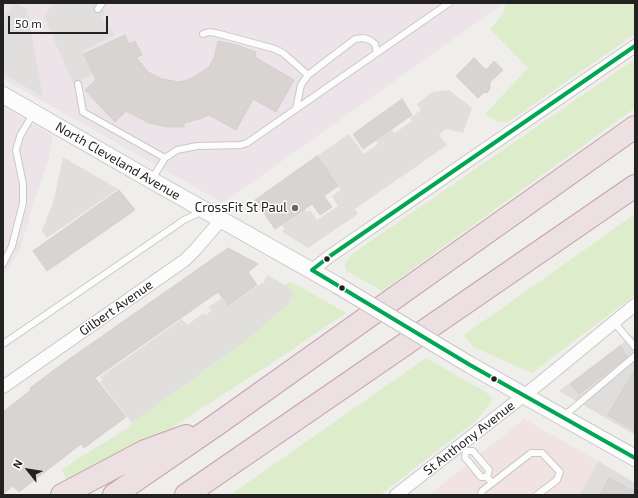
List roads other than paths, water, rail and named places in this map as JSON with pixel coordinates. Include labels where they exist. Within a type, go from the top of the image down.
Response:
[{"type":"highway","points":[[114,495],[216,425],[635,127]]},
{"type":"highway","points":[[189,494],[635,186]]},
{"type":"highway","points":[[62,495],[145,451],[216,425]]},
{"type":"street","points":[[312,270],[330,256],[635,46]]},
{"type":"street","name":"North Cleveland Avenue","points":[[3,95],[221,220],[312,270],[470,365],[635,458]]},
{"type":"street","name":"Gilbert Avenue","points":[[3,387],[184,260],[200,245],[221,220]]},
{"type":"street","name":"St Anthony Avenue","points":[[396,495],[463,448],[613,321],[635,305]]},
{"type":"lane","points":[[98,9],[102,3]]},
{"type":"lane","points":[[151,180],[165,158],[177,150],[197,146],[241,145],[247,143],[449,3]]},
{"type":"lane","points":[[203,34],[210,32],[216,33],[274,48],[283,53],[308,74]]},
{"type":"lane","points":[[296,109],[301,85],[308,74],[355,39],[363,38],[370,40],[375,44],[377,53]]},
{"type":"lane","points":[[78,84],[83,112],[165,158]]},
{"type":"lane","points":[[3,264],[12,246],[23,203],[23,184],[16,150],[20,136],[34,113]]},
{"type":"lane","points":[[3,344],[184,220],[204,210]]},
{"type":"lane","points":[[613,321],[635,347]]},
{"type":"lane","points":[[562,417],[635,356]]},
{"type":"lane","points":[[463,448],[473,451],[489,470],[487,477],[481,477],[465,458],[463,448]]},
{"type":"lane","points":[[481,495],[482,491],[531,453],[542,453],[560,472],[557,480],[537,495]]},
{"type":"lane","points":[[487,477],[492,483]]},
{"type":"place","name":"CrossFit St Paul","points":[[295,208]]}]
